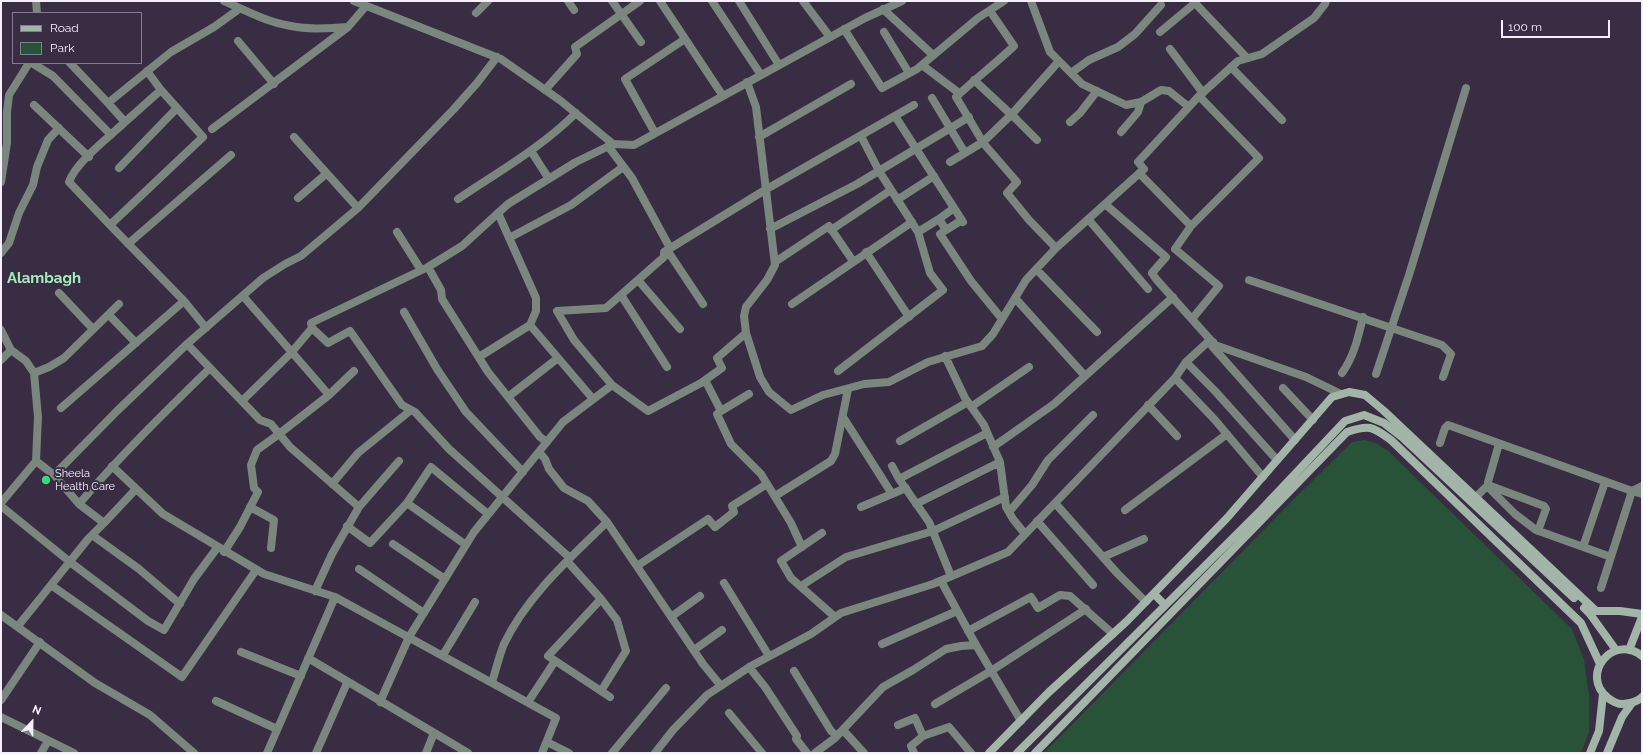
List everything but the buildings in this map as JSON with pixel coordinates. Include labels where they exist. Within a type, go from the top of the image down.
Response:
[{"type":"street","points":[[36,1],[37,12]]},
{"type":"street","points":[[224,1],[239,9],[269,21],[292,27],[348,27]]},
{"type":"street","points":[[354,1],[497,57],[546,90],[576,113],[611,145],[623,167],[632,178],[669,249],[702,304]]},
{"type":"street","points":[[476,13],[488,1]]},
{"type":"street","points":[[568,1],[574,10]]},
{"type":"street","points":[[612,1],[641,42]]},
{"type":"street","points":[[546,90],[577,54],[576,47],[640,1]]},
{"type":"street","points":[[660,1],[723,96]]},
{"type":"street","points":[[712,1],[761,74]]},
{"type":"street","points":[[739,1],[779,65]]},
{"type":"street","points":[[803,1],[830,36]]},
{"type":"street","points":[[601,691],[626,651],[617,620],[601,599],[568,559],[449,449],[412,410],[402,405],[350,331],[328,343],[312,328],[310,322],[424,268],[462,246],[508,204],[576,162],[611,145],[634,145],[830,36],[902,1]]},
{"type":"street","points":[[844,29],[882,88],[922,65],[978,18],[1004,1]]},
{"type":"street","points":[[1031,1],[1050,52],[1082,84],[1126,105],[1141,102],[1161,90],[1169,91],[1189,107]]},
{"type":"street","points":[[747,82],[756,107],[775,265],[767,280],[746,307],[744,316],[746,333],[760,377],[769,392],[791,410],[823,395],[864,384],[889,382],[928,362],[982,346],[993,334],[1026,280],[1056,248],[1144,169],[1138,162],[1201,94],[1238,60],[1262,54],[1314,18],[1326,1]]},
{"type":"street","points":[[1160,32],[1194,2],[1248,58]]},
{"type":"street","points":[[1071,73],[1088,60],[1118,47],[1135,34],[1161,5]]},
{"type":"street","points":[[212,129],[348,27],[366,6]]},
{"type":"street","points":[[108,103],[171,52],[214,27],[239,9]]},
{"type":"street","points":[[883,9],[933,55]]},
{"type":"street","points":[[990,11],[1014,46],[956,97],[983,142],[1017,182],[1007,192],[1029,220],[1056,248]]},
{"type":"street","points":[[884,32],[909,73]]},
{"type":"street","points":[[655,133],[625,79],[685,39]]},
{"type":"street","points":[[238,42],[274,84]]},
{"type":"street","points":[[1170,49],[1201,94],[1259,158],[1191,226],[1175,249],[1219,286],[1192,319]]},
{"type":"street","points":[[54,475],[117,410],[187,344],[264,278],[285,264],[301,256],[358,208],[454,109],[497,57]]},
{"type":"street","points":[[950,162],[983,142],[1012,114],[1059,61]]},
{"type":"street","points":[[1,182],[7,143],[4,110],[9,95],[28,64]]},
{"type":"street","points":[[34,64],[53,76],[111,135]]},
{"type":"street","points":[[71,64],[125,122]]},
{"type":"street","points":[[922,65],[959,93]]},
{"type":"street","points":[[1231,67],[1282,120]]},
{"type":"street","points":[[110,225],[203,137],[161,90],[147,71]]},
{"type":"street","points":[[974,80],[1012,114],[1037,140]]},
{"type":"street","points":[[759,137],[852,84]]},
{"type":"street","points":[[1376,374],[1409,275],[1466,88]]},
{"type":"street","points":[[161,90],[111,135],[71,176],[69,182],[184,301],[206,328]]},
{"type":"street","points":[[1070,122],[1080,113],[1096,91]]},
{"type":"street","points":[[932,98],[965,153]]},
{"type":"street","points":[[1121,132],[1138,112],[1141,102]]},
{"type":"street","points":[[34,105],[89,157]]},
{"type":"street","points":[[746,333],[718,358],[722,368],[705,380],[648,411],[612,385],[574,340],[557,311],[606,308],[664,257],[664,252],[765,190],[914,105]]},
{"type":"street","points":[[119,168],[177,108]]},
{"type":"street","points":[[458,199],[531,150],[561,128],[576,113]]},
{"type":"street","points":[[895,116],[963,221],[940,234],[971,281],[1002,319]]},
{"type":"street","points":[[770,229],[857,184],[969,117]]},
{"type":"street","points":[[1,253],[9,243],[19,213],[32,185],[37,167],[48,140],[59,128]]},
{"type":"street","points":[[838,371],[943,290],[930,273],[918,232],[878,171],[861,136]]},
{"type":"street","points":[[294,138],[358,208]]},
{"type":"street","points":[[531,150],[549,179]]},
{"type":"street","points":[[128,244],[231,155]]},
{"type":"street","points":[[509,238],[571,205],[623,167]]},
{"type":"street","points":[[1139,173],[1191,226]]},
{"type":"street","points":[[298,198],[326,174]]},
{"type":"street","points":[[897,200],[934,176]]},
{"type":"street","points":[[832,230],[891,190]]},
{"type":"street","points":[[1105,204],[1166,257],[1152,273],[1215,345],[1306,377],[1341,394]]},
{"type":"street","points":[[918,232],[954,208]]},
{"type":"street","points":[[479,357],[530,325],[536,311],[536,298],[498,214]]},
{"type":"street","points":[[939,219],[946,230]]},
{"type":"street","points":[[1088,219],[1148,289]]},
{"type":"street","points":[[792,304],[912,222]]},
{"type":"street","points":[[775,262],[829,226],[853,261]]},
{"type":"street","points":[[397,232],[441,290],[442,299],[479,357],[508,397],[540,437],[547,442]]},
{"type":"street","points":[[866,252],[909,317]]},
{"type":"street","points":[[1036,269],[1097,332]]},
{"type":"street","points":[[638,280],[680,329]]},
{"type":"street","points":[[1249,280],[1363,317],[1442,345],[1451,354],[1443,378]]},
{"type":"street","points":[[60,293],[93,329]]},
{"type":"street","points":[[621,295],[667,367]]},
{"type":"street","points":[[243,296],[329,395]]},
{"type":"street","points":[[1014,298],[1085,376]]},
{"type":"street","points":[[993,447],[1054,404],[1173,298]]},
{"type":"street","points":[[61,408],[184,301]]},
{"type":"street","points":[[34,373],[49,367],[64,358],[119,304]]},
{"type":"street","points":[[404,312],[437,369],[466,412],[523,472]]},
{"type":"street","points":[[109,315],[136,343]]},
{"type":"street","points":[[1342,373],[1350,362],[1355,350],[1363,317]]},
{"type":"street","points":[[530,325],[593,400]]},
{"type":"street","points":[[242,401],[291,353],[312,328]]},
{"type":"street","points":[[1,329],[11,350],[26,361],[34,373],[38,417],[36,461],[1,503]]},
{"type":"street","points":[[655,753],[673,730],[707,695],[749,667],[811,634],[841,613],[941,581],[1008,552],[1175,378],[1186,362],[1212,341]]},
{"type":"street","points":[[1212,341],[1212,346],[1295,440]]},
{"type":"street","points":[[187,344],[260,420],[271,424],[290,447],[359,507]]},
{"type":"street","points":[[1,360],[11,350]]},
{"type":"street","points":[[945,356],[987,433],[1000,462],[1006,507],[1013,519],[1026,534]]},
{"type":"street","points":[[508,397],[558,358]]},
{"type":"street","points":[[1186,362],[1215,391],[1277,460]]},
{"type":"street","points":[[900,441],[970,404],[1029,367]]},
{"type":"street","points":[[79,504],[142,434],[210,368]]},
{"type":"street","points":[[1,506],[70,562],[148,621],[164,630],[194,579],[240,527],[258,492],[254,488],[251,465],[256,450],[329,395],[354,371]]},
{"type":"street","points":[[1175,378],[1227,434],[1263,476]]},
{"type":"street","points":[[705,380],[721,411]]},
{"type":"street","points":[[380,702],[409,637],[474,532],[563,422],[612,385]]},
{"type":"street","points":[[1283,388],[1313,420]]},
{"type":"street","points":[[775,496],[831,461],[835,454],[848,389]]},
{"type":"street","points":[[989,753],[1049,692],[1113,634],[1154,594],[1227,518],[1332,397],[1348,392],[1365,395],[1384,410],[1596,612],[1620,611],[1642,615],[1629,650]]},
{"type":"street","points":[[749,394],[716,414],[731,444],[761,474],[791,523],[802,546]]},
{"type":"street","points":[[1148,406],[1177,436]]},
{"type":"street","points":[[332,484],[358,454],[412,410]]},
{"type":"street","points":[[1009,512],[1032,485],[1048,460],[1093,415]]},
{"type":"street","points":[[1016,753],[1261,510],[1345,421],[1364,415],[1384,423],[1413,448],[1590,614],[1616,650]]},
{"type":"street","points":[[843,417],[892,494]]},
{"type":"street","points":[[1440,443],[1445,428],[1448,425],[1642,494]]},
{"type":"street","points":[[1035,753],[1347,432],[1359,428],[1374,427],[1391,440],[1581,623],[1600,664]]},
{"type":"street","points":[[899,479],[987,433]]},
{"type":"street","points":[[1125,510],[1227,434]]},
{"type":"street","points":[[1476,497],[1488,485],[1499,444]]},
{"type":"street","points":[[539,452],[545,459],[549,469],[564,488],[588,501],[607,522],[671,617],[721,686]]},
{"type":"street","points":[[36,461],[54,475],[79,504],[104,523]]},
{"type":"street","points":[[315,591],[332,554],[359,507],[399,461]]},
{"type":"street","points":[[916,504],[1000,462]]},
{"type":"street","points":[[112,466],[163,514],[256,570],[335,597],[556,718],[542,753]]},
{"type":"street","points":[[892,466],[899,479],[929,522],[951,576]]},
{"type":"street","points":[[347,526],[370,543],[407,503],[430,467],[488,514]]},
{"type":"street","points":[[1583,547],[1606,482]]},
{"type":"street","points":[[638,566],[708,519],[715,527],[734,512],[732,506],[767,484]]},
{"type":"street","points":[[1488,485],[1490,489],[1515,514],[1538,531],[1611,557]]},
{"type":"street","points":[[1488,485],[1544,506],[1546,509],[1538,531]]},
{"type":"street","points":[[1601,588],[1632,491],[1642,486]]},
{"type":"street","points":[[861,507],[906,488]]},
{"type":"street","points":[[18,626],[92,535],[136,489]]},
{"type":"street","points":[[801,586],[846,557],[933,532],[1005,497]]},
{"type":"street","points":[[407,503],[466,545]]},
{"type":"street","points":[[1055,503],[1103,557],[1146,602]]},
{"type":"street","points":[[250,507],[274,520],[275,524],[271,548]]},
{"type":"street","points":[[1038,521],[1093,585]]},
{"type":"street","points":[[492,682],[504,645],[523,612],[568,559],[607,522]]},
{"type":"street","points":[[822,533],[781,561],[791,578],[835,617]]},
{"type":"street","points":[[92,535],[138,569],[180,604]]},
{"type":"street","points":[[1103,557],[1144,539]]},
{"type":"street","points":[[393,544],[445,579]]},
{"type":"street","points":[[359,569],[424,613]]},
{"type":"street","points":[[51,585],[182,677],[256,570]]},
{"type":"street","points":[[941,581],[968,631],[1021,721]]},
{"type":"street","points":[[724,583],[769,656]]},
{"type":"street","points":[[1154,594],[1165,605]]},
{"type":"street","points":[[671,617],[700,596]]},
{"type":"street","points":[[968,631],[1031,597],[1038,608],[1060,596],[1070,596],[1113,634]]},
{"type":"street","points":[[269,752],[277,729],[335,597]]},
{"type":"street","points":[[601,599],[548,656],[610,697]]},
{"type":"street","points":[[443,655],[474,602]]},
{"type":"street","points":[[935,704],[991,671],[1086,609]]},
{"type":"street","points":[[882,644],[957,611]]},
{"type":"street","points":[[1,615],[95,683],[150,715],[194,753]]},
{"type":"street","points":[[694,650],[722,630]]},
{"type":"street","points":[[1,700],[40,642]]},
{"type":"street","points":[[815,753],[837,736],[883,687],[914,670],[946,649],[976,645]]},
{"type":"street","points":[[1632,703],[1619,704],[1611,701],[1603,694],[1598,685],[1596,674],[1600,664],[1607,654],[1616,650],[1629,650],[1642,654]]},
{"type":"street","points":[[241,652],[301,676]]},
{"type":"street","points":[[308,658],[468,753]]},
{"type":"street","points":[[528,702],[555,661]]},
{"type":"street","points":[[749,667],[765,687],[797,736],[796,739],[807,753]]},
{"type":"street","points":[[794,671],[831,730],[837,736]]},
{"type":"street","points":[[316,753],[347,682]]},
{"type":"street","points":[[612,753],[666,688]]},
{"type":"street","points":[[1590,753],[1599,731],[1603,694]]},
{"type":"street","points":[[1607,753],[1622,717],[1632,703],[1642,697]]},
{"type":"street","points":[[216,701],[277,729]]},
{"type":"street","points":[[729,713],[762,753]]},
{"type":"street","points":[[1,717],[72,753]]},
{"type":"street","points":[[898,725],[916,718],[924,736]]},
{"type":"street","points":[[914,753],[911,746],[924,736],[949,727],[971,753]]},
{"type":"street","points":[[843,730],[864,753]]},
{"type":"street","points":[[426,753],[434,733]]},
{"type":"street","points":[[41,753],[48,741]]},
{"type":"street","points":[[547,742],[568,753]]},
{"type":"green space","points":[[1364,440],[1376,443],[1388,451],[1572,629],[1584,660],[1589,695],[1589,732],[1581,753],[1044,753],[1352,442]]},
{"type":"place","name":"Sheela Health Care","points":[[46,480]]},
{"type":"district","name":"Alambagh","points":[[44,278]]}]
